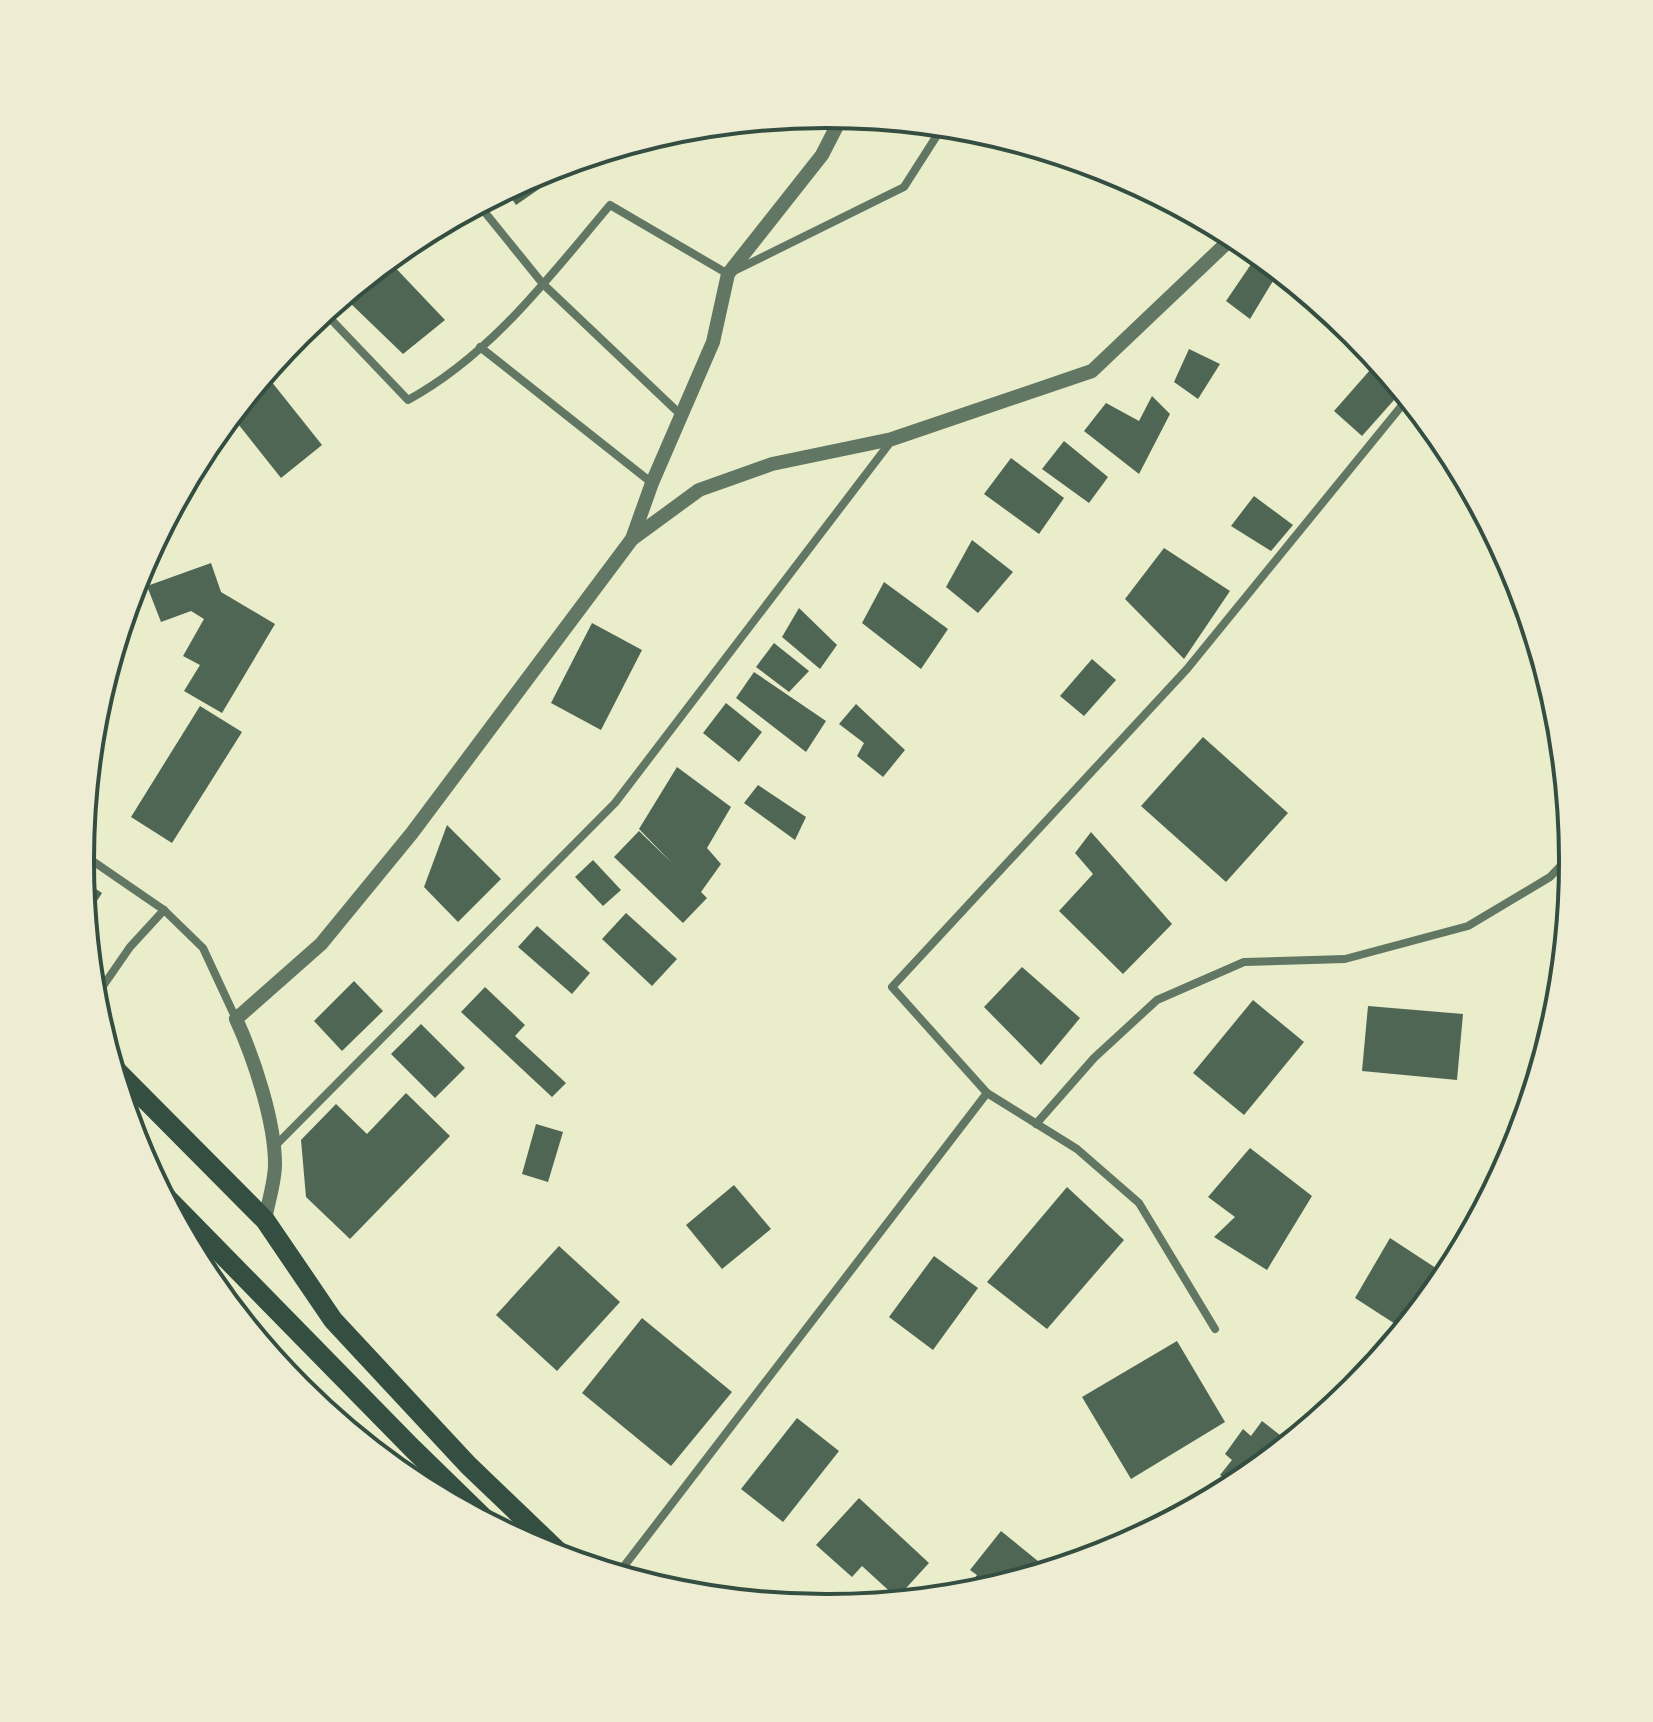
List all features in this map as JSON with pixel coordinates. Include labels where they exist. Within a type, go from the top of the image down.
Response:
[{"type":"main road","points":[[129,1083],[265,1220],[333,1320],[468,1465],[542,1536]]},
{"type":"main road","points":[[188,1220],[461,1495]]},
{"type":"street","points":[[632,539],[652,483],[713,342],[728,274],[822,155],[836,128]]},
{"type":"street","points":[[728,274],[904,187],[936,137]]},
{"type":"street","points":[[332,321],[408,400],[434,386],[513,319],[610,205],[728,274]]},
{"type":"street","points":[[486,213],[543,284],[681,415]]},
{"type":"street","points":[[236,1019],[321,944],[412,833],[632,539],[699,490],[772,464],[892,439],[1092,371],[1223,246]]},
{"type":"street","points":[[480,347],[652,483]]},
{"type":"street","points":[[1215,1329],[1139,1203],[1077,1149],[987,1093],[892,987],[1187,669],[1401,407]]},
{"type":"street","points":[[274,1147],[615,803],[892,439]]},
{"type":"street","points":[[94,862],[164,910],[203,948],[254,1057],[274,1147],[275,1167],[265,1220]]},
{"type":"street","points":[[1036,1124],[1094,1058],[1157,1000],[1244,962],[1345,959],[1468,926],[1550,877],[1559,868]]},
{"type":"street","points":[[105,984],[130,947],[164,910]]},
{"type":"street","points":[[625,1565],[987,1093]]},
{"type":"building","points":[[547,184],[516,205],[512,200]]},
{"type":"building","points":[[1251,265],[1273,281],[1250,319],[1226,301]]},
{"type":"building","points":[[396,269],[445,320],[403,354],[351,304]]},
{"type":"building","points":[[1189,349],[1220,364],[1198,399],[1174,382]]},
{"type":"building","points":[[1370,370],[1395,399],[1362,436],[1334,411]]},
{"type":"building","points":[[272,383],[322,445],[281,478],[238,424]]},
{"type":"building","points":[[1152,396],[1170,414],[1139,474],[1084,431],[1106,403],[1139,421]]},
{"type":"building","points":[[1064,441],[1108,477],[1089,503],[1042,469]]},
{"type":"building","points":[[1011,458],[1064,498],[1039,534],[984,494]]},
{"type":"building","points":[[1254,496],[1293,525],[1271,551],[1231,526]]},
{"type":"building","points":[[972,540],[1013,572],[978,613],[946,587]]},
{"type":"building","points":[[1164,548],[1230,591],[1184,659],[1125,599]]},
{"type":"building","points":[[211,563],[221,592],[275,624],[222,713],[184,691],[200,665],[183,656],[204,619],[191,611],[161,622],[148,586]]},
{"type":"building","points":[[884,582],[948,629],[921,669],[862,623]]},
{"type":"building","points":[[799,608],[837,645],[820,669],[782,637]]},
{"type":"building","points":[[592,623],[642,650],[601,730],[551,703]]},
{"type":"building","points":[[774,643],[809,671],[789,692],[756,667]]},
{"type":"building","points":[[1092,659],[1116,680],[1084,716],[1060,696]]},
{"type":"building","points":[[754,672],[826,721],[806,752],[736,698]]},
{"type":"building","points":[[726,703],[762,732],[739,762],[703,733]]},
{"type":"building","points":[[856,704],[905,750],[883,777],[857,756],[864,743],[839,724]]},
{"type":"building","points":[[200,706],[242,732],[172,843],[131,817]]},
{"type":"building","points":[[1203,737],[1288,813],[1226,882],[1141,806]]},
{"type":"building","points":[[677,767],[731,807],[707,848],[721,864],[701,892],[707,898],[683,923],[614,857],[639,831],[672,863],[639,829]]},
{"type":"building","points":[[758,785],[806,817],[795,840],[744,803]]},
{"type":"building","points":[[447,825],[501,879],[458,922],[424,887]]},
{"type":"building","points":[[1091,832],[1172,924],[1123,974],[1059,911],[1093,874],[1075,853]]},
{"type":"building","points":[[593,860],[621,890],[603,906],[575,877]]},
{"type":"building","points":[[95,889],[102,893],[96,903]]},
{"type":"building","points":[[626,913],[677,959],[652,986],[602,939]]},
{"type":"building","points":[[537,926],[590,973],[572,994],[518,947]]},
{"type":"building","points":[[1022,967],[1080,1018],[1041,1065],[984,1007]]},
{"type":"building","points":[[354,981],[383,1011],[342,1051],[314,1021]]},
{"type":"building","points":[[485,987],[525,1025],[515,1036],[566,1083],[552,1097],[461,1012]]},
{"type":"building","points":[[1253,1000],[1304,1042],[1244,1115],[1193,1073]]},
{"type":"building","points":[[1368,1006],[1463,1014],[1457,1080],[1362,1071]]},
{"type":"building","points":[[421,1024],[465,1068],[435,1098],[391,1054]]},
{"type":"building","points":[[406,1093],[450,1136],[350,1239],[306,1197],[301,1140],[336,1104],[367,1134]]},
{"type":"building","points":[[536,1124],[563,1132],[548,1182],[522,1174]]},
{"type":"building","points":[[1250,1148],[1312,1196],[1267,1270],[1214,1237],[1235,1217],[1208,1197]]},
{"type":"building","points":[[734,1185],[771,1229],[722,1269],[686,1225]]},
{"type":"building","points":[[1067,1187],[1124,1240],[1047,1329],[987,1282]]},
{"type":"building","points":[[1390,1238],[1436,1268],[1394,1323],[1355,1298]]},
{"type":"building","points":[[559,1246],[620,1302],[557,1371],[496,1315]]},
{"type":"building","points":[[934,1256],[978,1288],[933,1350],[889,1317]]},
{"type":"building","points":[[642,1318],[732,1392],[671,1466],[582,1393]]},
{"type":"building","points":[[1177,1341],[1225,1422],[1131,1479],[1082,1397]]},
{"type":"building","points":[[797,1418],[839,1451],[783,1522],[741,1489]]},
{"type":"building","points":[[1262,1421],[1280,1435],[1222,1477],[1220,1475],[1232,1460],[1225,1454],[1243,1429],[1251,1436]]},
{"type":"building","points":[[859,1498],[929,1563],[905,1589],[889,1590],[862,1566],[852,1577],[816,1545]]},
{"type":"building","points":[[1001,1531],[1039,1562],[975,1578],[977,1575],[970,1570]]}]
